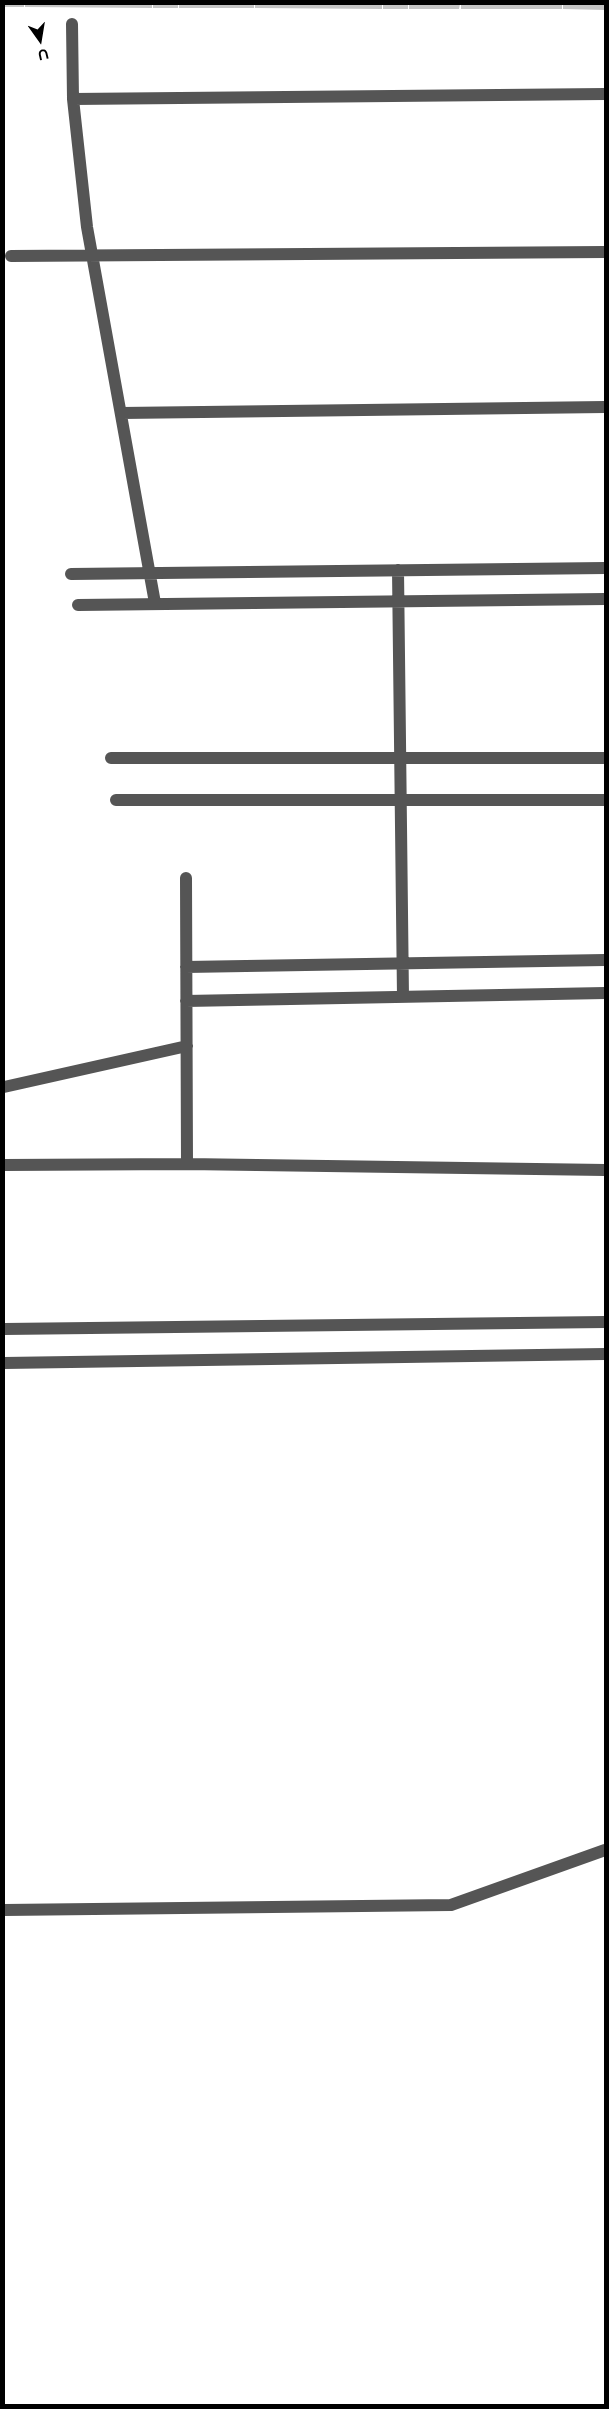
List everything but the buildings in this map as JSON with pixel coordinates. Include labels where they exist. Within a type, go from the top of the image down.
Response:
[{"type":"street","points":[[72,24],[74,98],[87,227],[156,603]]},
{"type":"street","points":[[74,98],[605,94]]},
{"type":"street","points":[[11,256],[94,257],[605,252]]},
{"type":"street","points":[[122,413],[605,408]]},
{"type":"street","points":[[71,574],[605,568]]},
{"type":"street","points":[[398,570],[403,997]]},
{"type":"street","points":[[78,604],[605,599]]},
{"type":"street","points":[[110,758],[605,758]]},
{"type":"street","points":[[116,800],[605,800]]},
{"type":"street","points":[[186,878],[187,1164]]},
{"type":"street","points":[[186,967],[605,960]]},
{"type":"street","points":[[186,1001],[605,993]]},
{"type":"street","points":[[4,1087],[187,1046]]},
{"type":"street","points":[[4,1166],[187,1164],[605,1170]]},
{"type":"street","points":[[4,1329],[605,1322]]},
{"type":"street","points":[[4,1364],[605,1354]]},
{"type":"street","points":[[4,1910],[451,1906],[605,1850]]}]
